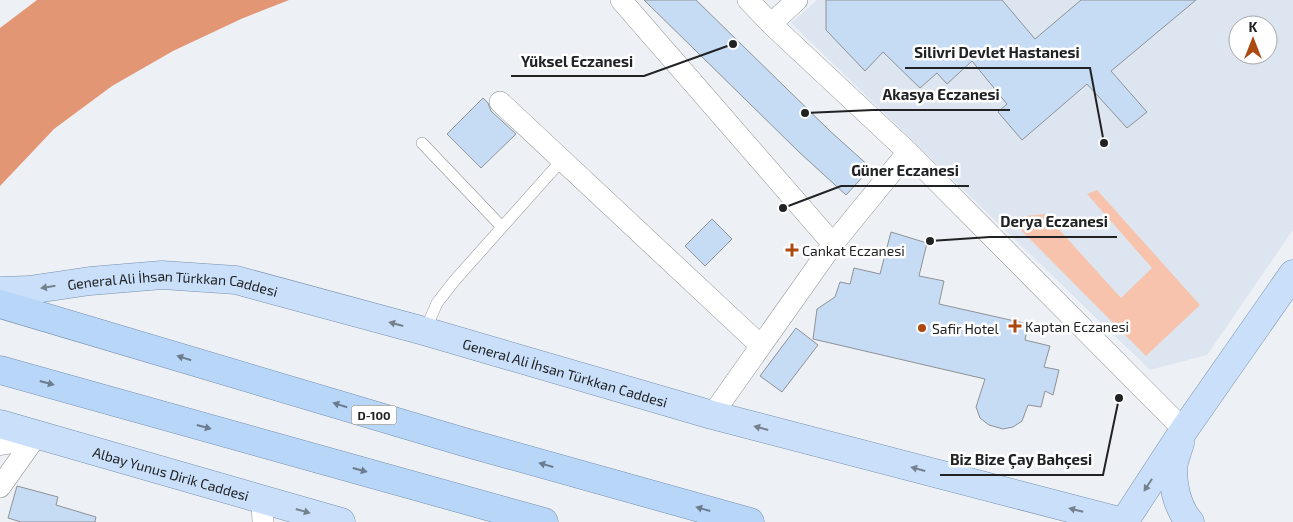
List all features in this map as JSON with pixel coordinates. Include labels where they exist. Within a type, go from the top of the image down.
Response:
[{"type":"highway","name":"D-100","points":[[0,304],[464,442],[750,522]]},
{"type":"highway","points":[[0,370],[544,522]]},
{"type":"main road","points":[[1123,522],[1184,430],[1293,274]]},
{"type":"main road","name":"General Ali İhsan Türkkan Caddesi","points":[[0,291],[29,290],[90,280],[162,275],[236,280],[712,415],[1123,522]]},
{"type":"main road","name":"Albay Yunus Dirik Caddesi","points":[[0,424],[263,511],[337,522]]},
{"type":"main road","points":[[1184,430],[1174,464],[1174,485],[1184,516],[1190,522]]},
{"type":"main road","points":[[4,446],[37,435]]},
{"type":"main road","points":[[998,490],[1024,510],[1030,522]]},
{"type":"street","points":[[621,0],[833,244]]},
{"type":"street","points":[[748,0],[771,24],[908,152],[1184,430]]},
{"type":"street","points":[[771,24],[797,0]]},
{"type":"street","points":[[500,102],[760,345]]},
{"type":"street","points":[[712,415],[833,244],[908,152]]},
{"type":"street","points":[[0,487],[37,435]]},
{"type":"lane","points":[[422,143],[502,227]]},
{"type":"lane","points":[[424,332],[437,303],[449,288],[562,160]]},
{"type":"shaded area","points":[[37,0],[289,0],[241,19],[173,51],[112,86],[54,129],[0,186],[0,28]]},
{"type":"shaded area","points":[[817,0],[1293,0],[1293,230],[1207,355],[1150,370],[791,23]]},
{"type":"shaded area","points":[[1097,190],[1200,305],[1146,356],[1009,218],[1045,214],[1121,298],[1152,268],[1087,194]]},
{"type":"building","points":[[644,0],[696,0],[830,131],[871,168],[846,195],[799,152]]},
{"type":"building","points":[[826,0],[1002,0],[1035,39],[1081,0],[1196,0],[1111,71],[1147,112],[1127,128],[1087,84],[1022,140],[998,112],[1007,104],[972,61],[947,84],[937,73],[920,88],[883,52],[865,71],[826,30]]},
{"type":"building","points":[[483,98],[488,103],[491,111],[516,134],[481,168],[447,134]]},
{"type":"building","points":[[712,219],[732,239],[705,266],[685,246]]},
{"type":"building","name":"Safir Hotel","points":[[891,232],[927,243],[919,276],[944,281],[939,304],[1028,324],[1025,340],[1050,346],[1044,367],[1059,370],[1053,395],[1045,391],[1041,407],[1028,405],[1022,421],[1013,427],[1003,429],[989,425],[980,418],[976,407],[985,379],[813,339],[817,309],[835,297],[840,282],[850,284],[854,268],[880,274]]},
{"type":"building","points":[[796,328],[818,345],[782,392],[760,376]]},
{"type":"building","points":[[17,486],[58,497],[56,505],[96,517],[95,522],[21,522],[8,518]]},
{"type":"place","name":"Yüksel Eczanesi","points":[[733,44]]},
{"type":"place","name":"Akasya Eczanesi","points":[[805,113]]},
{"type":"place","name":"Silivri Devlet Hastanesi","points":[[1104,143]]},
{"type":"place","name":"Güner Eczanesi","points":[[783,208]]},
{"type":"place","name":"Derya Eczanesi","points":[[930,241]]},
{"type":"place","name":"Cankat Eczanesi","points":[[792,250]]},
{"type":"place","name":"Kaptan Eczanesi","points":[[1015,326]]},
{"type":"place","name":"Safir Hotel","points":[[922,328]]},
{"type":"place","name":"Biz Bize Çay Bahçesi","points":[[1119,398]]}]
